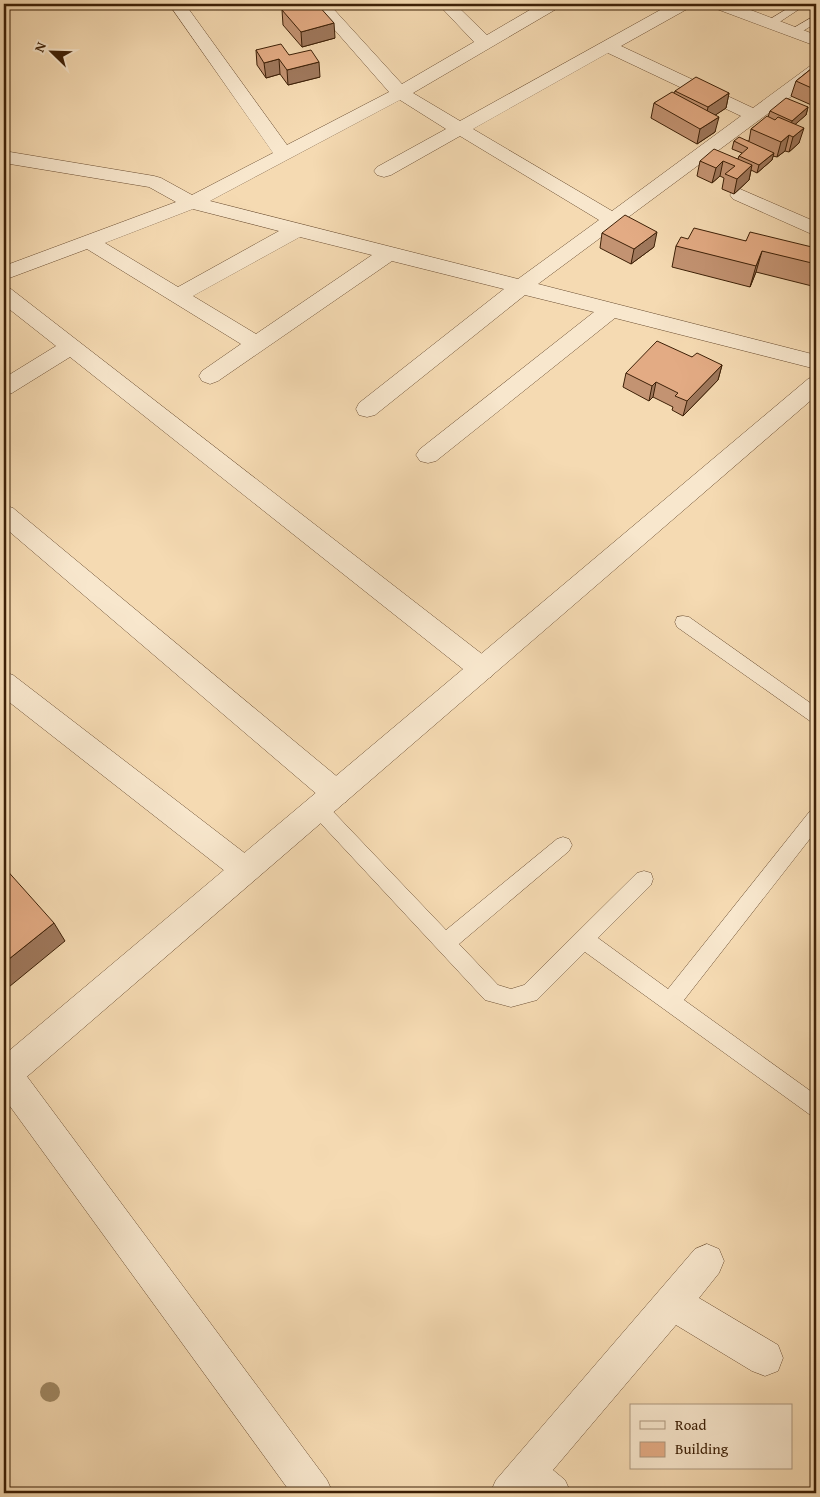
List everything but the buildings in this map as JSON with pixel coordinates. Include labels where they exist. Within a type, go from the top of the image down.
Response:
[{"type":"street","points":[[177,4],[284,155]]},
{"type":"street","points":[[320,4],[400,93],[613,220]]},
{"type":"street","points":[[446,4],[485,43]]},
{"type":"street","points":[[4,273],[192,203],[400,93],[552,4]]},
{"type":"street","points":[[384,171],[683,4]]},
{"type":"street","points":[[720,4],[816,41]]},
{"type":"street","points":[[608,46],[755,116]]},
{"type":"street","points":[[367,409],[521,287],[816,70]]},
{"type":"street","points":[[4,157],[154,182],[192,203],[816,362]]},
{"type":"street","points":[[740,194],[816,230]]},
{"type":"street","points":[[177,296],[297,230]]},
{"type":"street","points":[[89,242],[256,344]]},
{"type":"street","points":[[210,376],[388,254]]},
{"type":"street","points":[[4,294],[482,669]]},
{"type":"street","points":[[428,455],[611,310]]},
{"type":"street","points":[[4,388],[71,347]]},
{"type":"street","points":[[314,1493],[5,1075],[816,384]]},
{"type":"street","points":[[4,514],[327,801]]},
{"type":"street","points":[[4,684],[245,870]]},
{"type":"street","points":[[529,1487],[672,1302],[707,1261]]},
{"type":"street","points":[[672,1302],[765,1358]]},
{"type":"lane","points":[[771,23],[802,4]]},
{"type":"lane","points":[[794,32],[816,18]]},
{"type":"lane","points":[[683,622],[816,716]]},
{"type":"lane","points":[[327,801],[444,944],[492,992],[512,998],[530,993],[644,879]]},
{"type":"lane","points":[[671,1001],[816,817]]},
{"type":"lane","points":[[444,944],[563,845]]},
{"type":"lane","points":[[584,940],[671,1001],[816,1108]]}]
